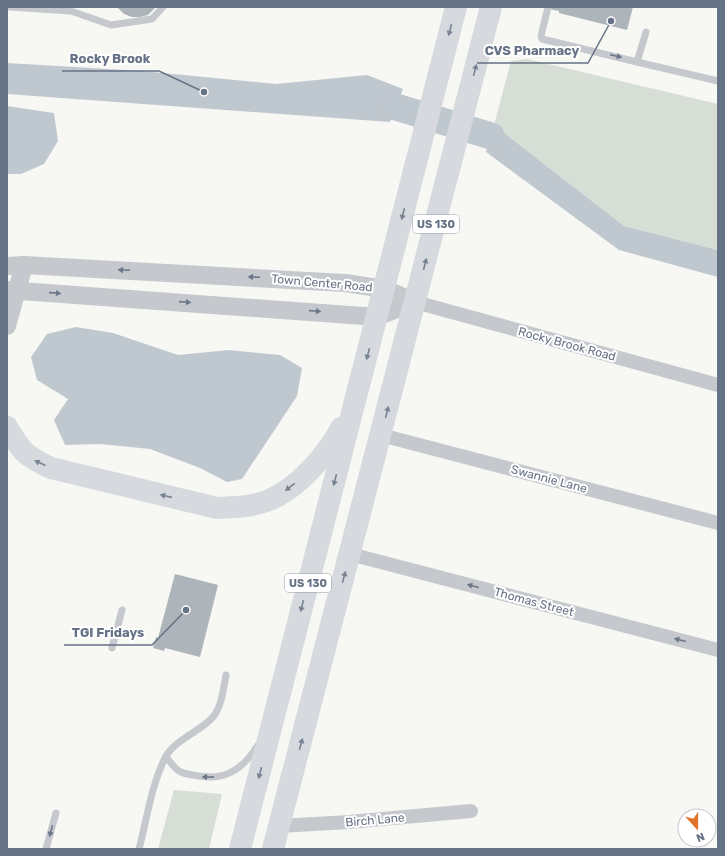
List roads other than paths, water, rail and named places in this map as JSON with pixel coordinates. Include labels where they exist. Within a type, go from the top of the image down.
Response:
[{"type":"highway","name":"US 130","points":[[240,849],[385,289],[456,7]]},
{"type":"highway","name":"US 130","points":[[273,849],[416,302],[491,7]]},
{"type":"highway","points":[[7,427],[21,450],[33,460],[51,468],[217,508],[231,507],[269,500],[287,490],[315,466],[334,442],[355,402]]},
{"type":"street","name":"Town Center Road","points":[[15,265],[345,282],[385,289],[416,302]]},
{"type":"street","points":[[7,326],[15,265]]},
{"type":"street","points":[[12,290],[377,317],[416,302]]},
{"type":"street","name":"Rocky Brook Road","points":[[416,302],[718,385]]},
{"type":"street","name":"Swannie Lane","points":[[381,435],[718,523]]},
{"type":"street","name":"Thomas Street","points":[[350,554],[718,650]]},
{"type":"street","name":"Birch Lane","points":[[279,826],[349,822],[471,810]]},
{"type":"lane","points":[[9,7],[71,11],[111,25],[152,19],[163,7]]},
{"type":"lane","points":[[548,7],[541,36],[542,39],[718,81]]},
{"type":"lane","points":[[637,62],[646,32]]},
{"type":"lane","points":[[112,648],[122,610]]},
{"type":"lane","points":[[139,849],[154,788],[166,757],[177,744],[213,717],[220,704],[226,675]]},
{"type":"lane","points":[[166,757],[180,772],[208,778],[225,776],[242,765],[252,754],[274,717]]},
{"type":"lane","points":[[46,849],[56,813]]},
{"type":"waterway","points":[[396,107],[491,136]]},
{"type":"place","name":"CVS Pharmacy","points":[[611,21]]},
{"type":"place","name":"Rocky Brook","points":[[204,92]]},
{"type":"place","name":"TGI Fridays","points":[[186,610]]}]
